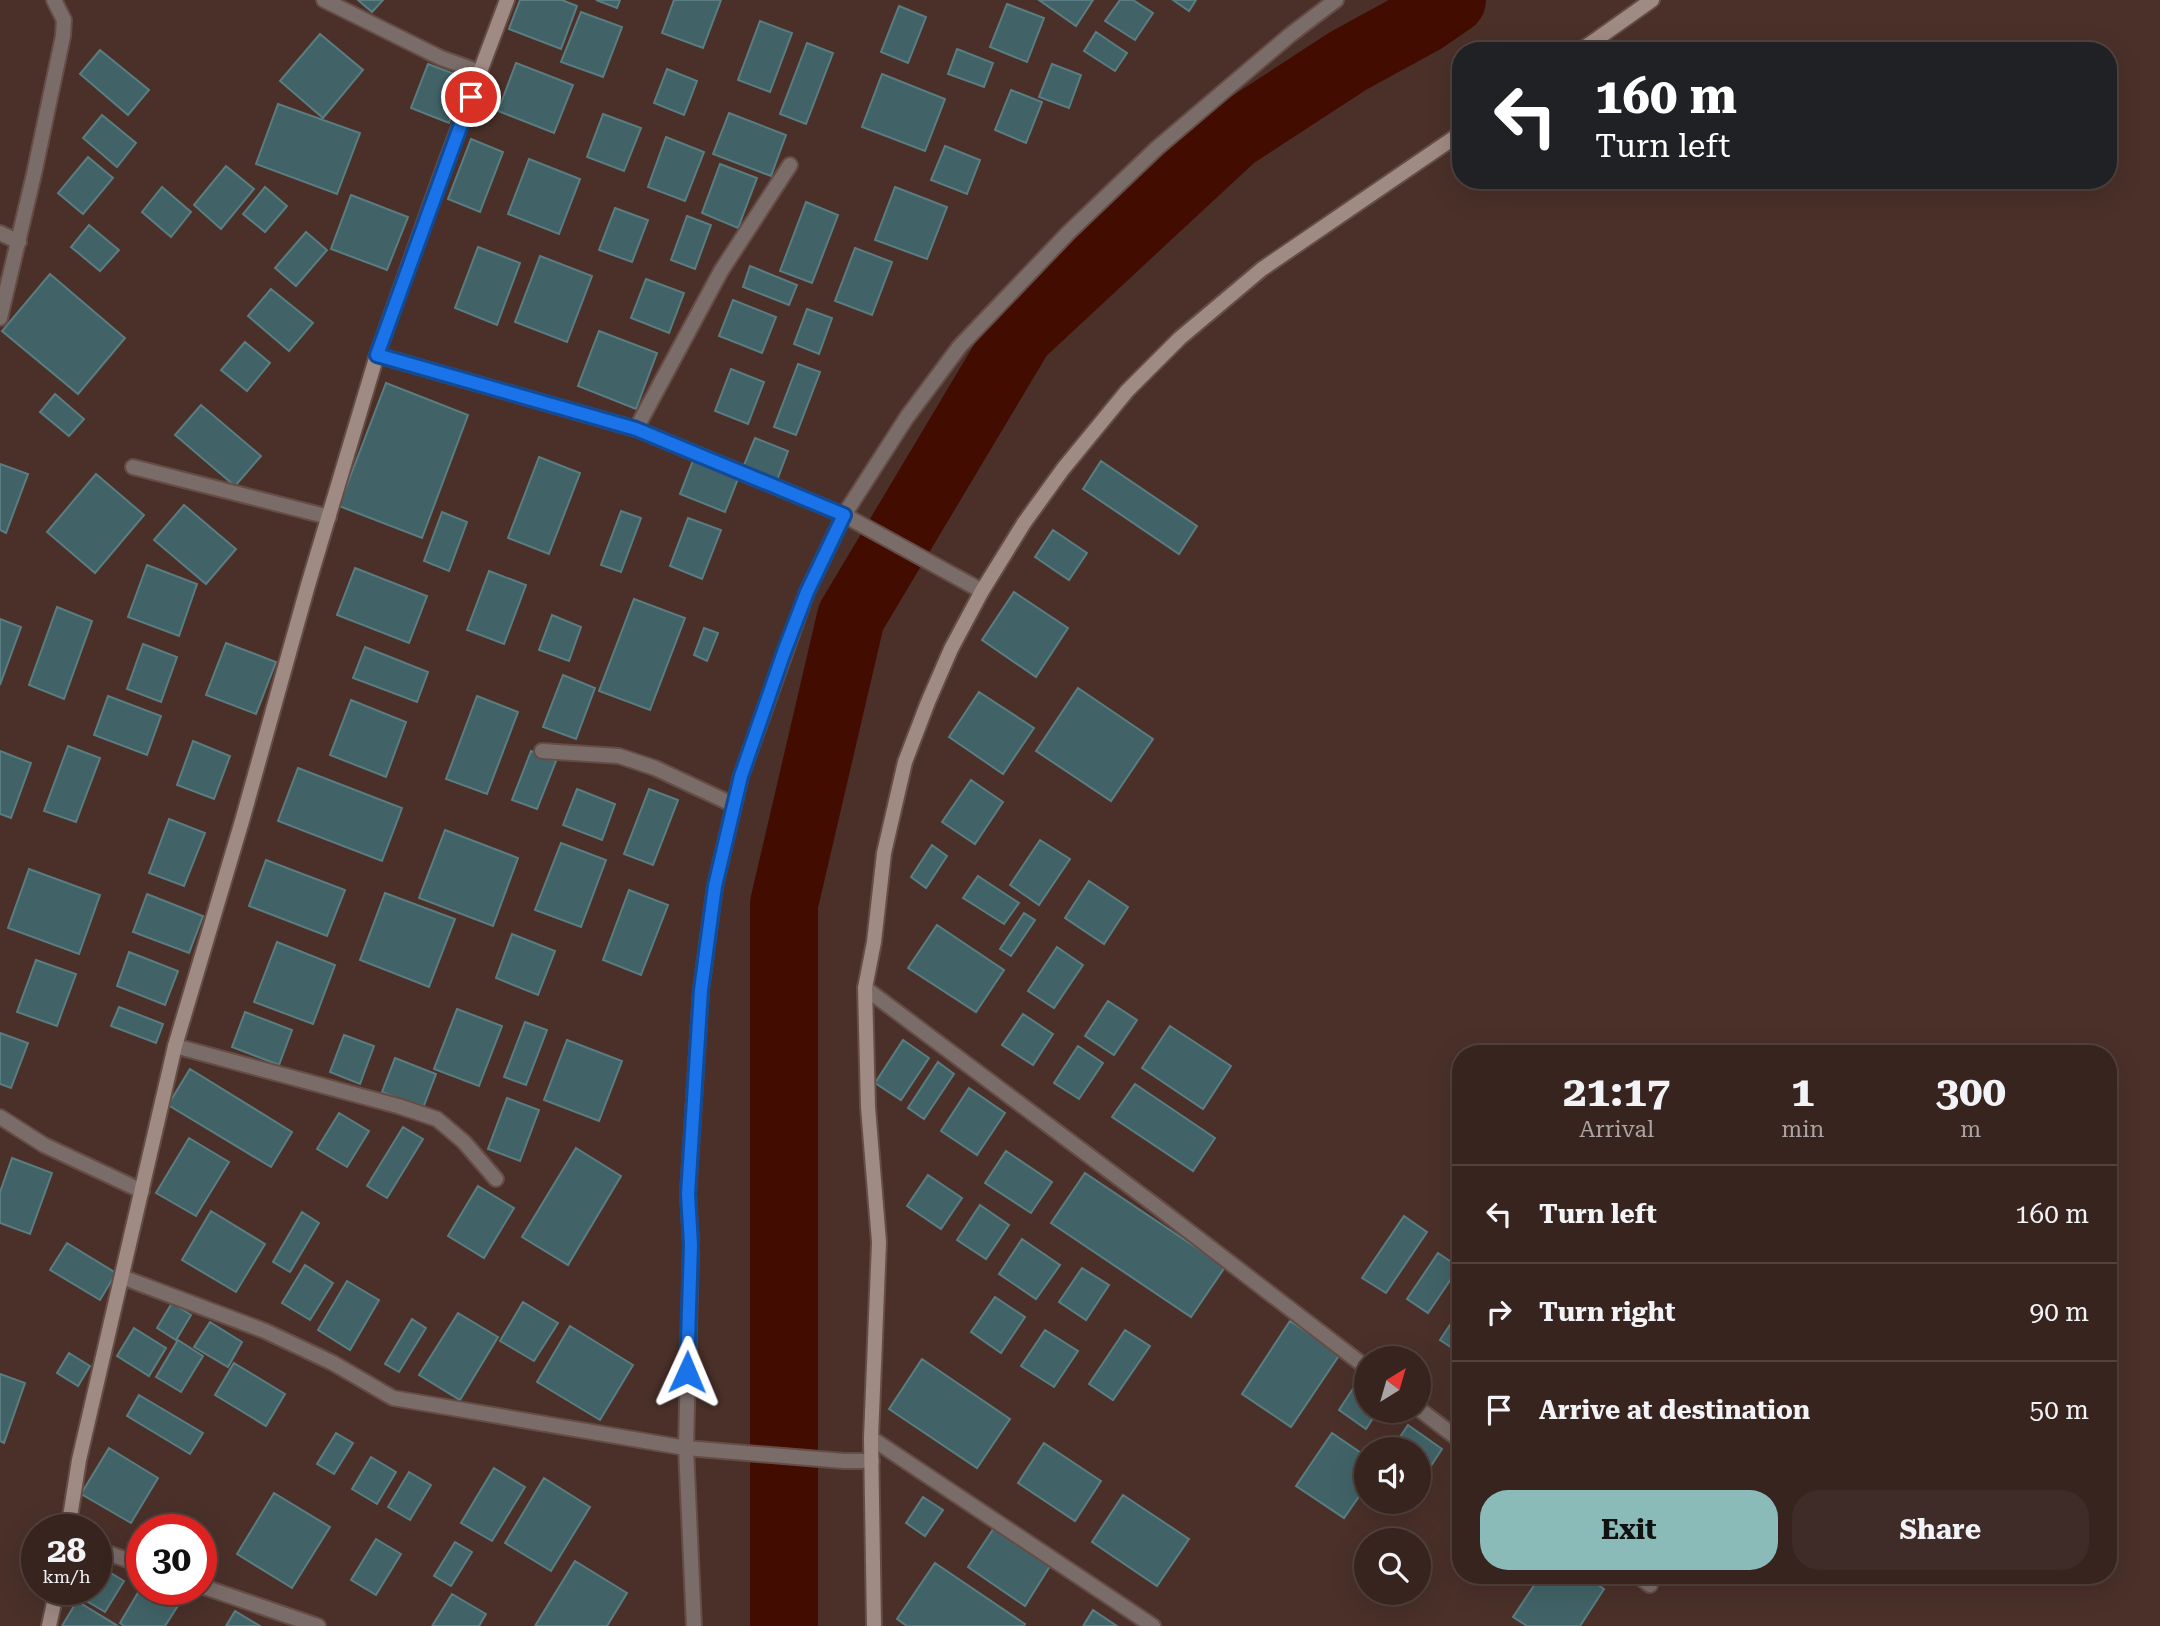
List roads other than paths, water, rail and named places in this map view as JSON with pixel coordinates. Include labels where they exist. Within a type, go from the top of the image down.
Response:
[{"type":"street","points":[[0,318],[63,36],[64,20],[54,0]]},
{"type":"street","points":[[324,0],[441,58],[480,72]]},
{"type":"street","points":[[71,1514],[79,1460],[175,1046],[377,355],[507,0]]},
{"type":"street","points":[[694,1626],[686,1448],[691,1245],[688,1194],[701,990],[715,886],[734,805],[807,592],[844,515],[907,417],[960,346],[1069,232],[1157,148],[1290,35],[1336,0]]},
{"type":"street","points":[[1593,42],[1652,0]]},
{"type":"street","points":[[874,1626],[872,1438],[878,1242],[868,1107],[865,988],[874,942],[884,853],[905,762],[951,649],[982,591],[1024,523],[1063,469],[1128,391],[1180,338],[1262,269],[1452,139]]},
{"type":"street","points":[[636,429],[721,271],[790,165]]},
{"type":"street","points":[[0,233],[19,242]]},
{"type":"street","points":[[377,355],[636,429],[844,515],[982,591]]},
{"type":"street","points":[[133,467],[329,517]]},
{"type":"street","points":[[542,751],[619,756],[655,768],[734,805]]},
{"type":"street","points":[[865,988],[1354,1358]]},
{"type":"street","points":[[175,1046],[437,1119],[464,1142],[496,1179]]},
{"type":"street","points":[[0,1117],[44,1145],[142,1191]]},
{"type":"street","points":[[122,1277],[265,1331],[333,1363],[393,1398],[686,1448],[872,1461]]},
{"type":"street","points":[[1432,1419],[1452,1434]]},
{"type":"street","points":[[872,1438],[1153,1626]]},
{"type":"street","points":[[217,1591],[318,1626]]},
{"type":"street","points":[[49,1626],[54,1605]]},
{"type":"waterway","points":[[784,1626],[784,904],[851,617],[1020,334],[1233,136],[1348,61],[1423,20],[1452,0]]}]
